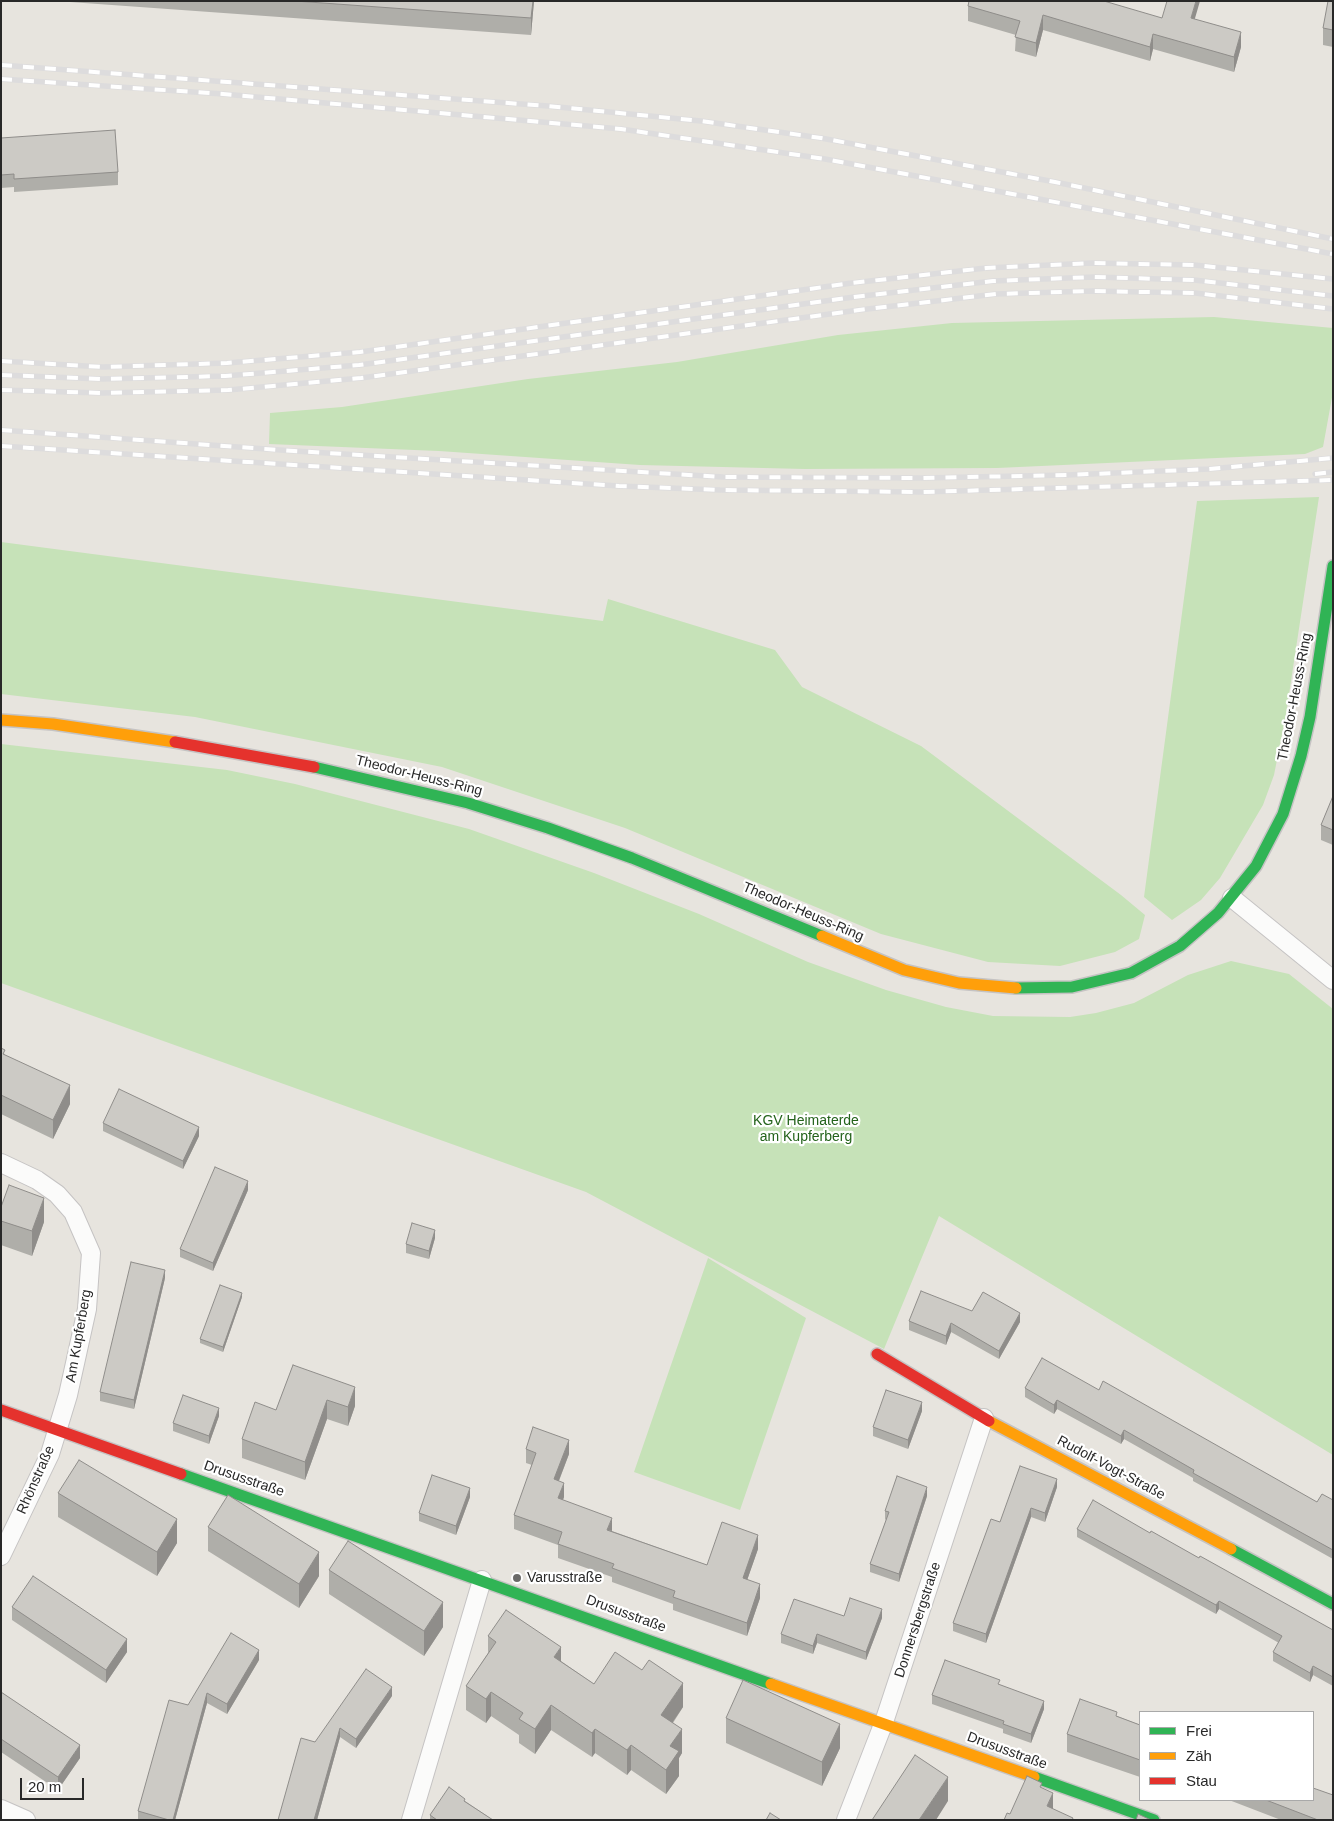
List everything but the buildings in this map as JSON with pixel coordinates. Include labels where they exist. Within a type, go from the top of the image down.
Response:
[{"type":"street","name":"Theodor-Heuss-Ring","points":[[1,720],[53,724],[235,751],[343,773],[468,803],[548,828],[632,858],[904,970],[959,983],[987,987],[1044,989],[1078,986],[1131,972],[1180,946],[1203,927],[1232,898],[1268,847],[1292,788],[1310,717],[1333,566]]},
{"type":"street","points":[[1232,898],[1333,980]]},
{"type":"street","name":"Am Kupferberg","points":[[1,1163],[37,1180],[57,1194],[73,1212],[91,1254],[86,1309],[68,1395],[57,1430]]},
{"type":"street","name":"Rudolf-Vogt-Straße","points":[[877,1354],[984,1418],[1333,1604]]},
{"type":"street","name":"Drususstraße","points":[[1,1410],[884,1722],[1154,1820]]},
{"type":"street","name":"Donnersbergstraße","points":[[846,1820],[884,1722],[984,1418]]},
{"type":"street","name":"Rhönstraße","points":[[1,1556],[50,1454],[57,1430]]},
{"type":"street","points":[[410,1820],[482,1580]]},
{"type":"street","points":[[1,1809],[26,1820]]},
{"type":"green space","points":[[1214,317],[1333,328],[1333,392],[1323,447],[1305,454],[997,468],[805,469],[640,465],[439,451],[269,444],[270,413],[342,407],[528,379],[677,362],[838,335],[952,323]]},
{"type":"green space","points":[[1319,497],[1286,714],[1274,775],[1263,805],[1220,878],[1201,900],[1172,920],[1144,897],[1197,501]]},
{"type":"green space","points":[[1,542],[603,621],[608,599],[775,650],[802,687],[921,746],[1121,895],[1145,915],[1139,939],[1115,952],[1060,966],[988,962],[881,934],[625,828],[442,767],[195,717],[1,694]]},
{"type":"green space","name":"KGV Heimaterde am Kupferberg","points":[[1,744],[227,770],[295,784],[469,829],[594,873],[699,914],[808,962],[886,990],[946,1007],[993,1016],[1070,1017],[1096,1013],[1134,1003],[1188,975],[1231,961],[1289,974],[1333,1009],[1333,1455],[939,1216],[884,1349],[586,1192],[1,983]]},
{"type":"green space","points":[[708,1258],[806,1318],[740,1510],[634,1472]]},
{"type":"railway","points":[[1,65],[548,106],[701,121],[821,138],[1055,182],[1333,239]]},
{"type":"railway","points":[[1,79],[223,94],[621,129],[825,159],[1333,254]]},
{"type":"railway","points":[[1,361],[103,367],[227,363],[360,352],[852,283],[986,268],[1092,263],[1194,265],[1333,279]]},
{"type":"railway","points":[[1,375],[102,379],[225,376],[359,365],[854,297],[993,281],[1094,277],[1194,280],[1333,296]]},
{"type":"railway","points":[[1,390],[102,393],[228,390],[361,378],[859,310],[996,294],[1092,291],[1195,293],[1333,309]]},
{"type":"railway","points":[[1,430],[294,451],[723,477],[923,478],[1067,475],[1209,469],[1333,458]]},
{"type":"railway","points":[[1,446],[619,486],[720,490],[922,492],[1333,480]]},
{"type":"railway","points":[[1315,474],[1333,472]]},
{"type":"traffic: fast","points":[[1016,988],[1072,987],[1131,973],[1180,946],[1218,913],[1256,866],[1283,814],[1301,756],[1310,717],[1333,566]]},
{"type":"traffic: fast","points":[[314,767],[468,803],[548,828],[632,858],[822,936]]},
{"type":"traffic: fast","points":[[181,1474],[771,1684]]},
{"type":"traffic: fast","points":[[1231,1549],[1333,1604]]},
{"type":"traffic: fast","points":[[1034,1777],[1154,1820]]},
{"type":"traffic: slow","points":[[1,720],[53,724],[175,742]]},
{"type":"traffic: slow","points":[[822,936],[904,970],[959,983],[1016,988]]},
{"type":"traffic: slow","points":[[989,1421],[1231,1549]]},
{"type":"traffic: slow","points":[[771,1684],[1034,1777]]},
{"type":"traffic: jam","points":[[175,742],[314,767]]},
{"type":"traffic: jam","points":[[877,1354],[989,1421]]},
{"type":"traffic: jam","points":[[1,1410],[181,1474]]},
{"type":"place","name":"Varusstraße","points":[[517,1578]]}]
